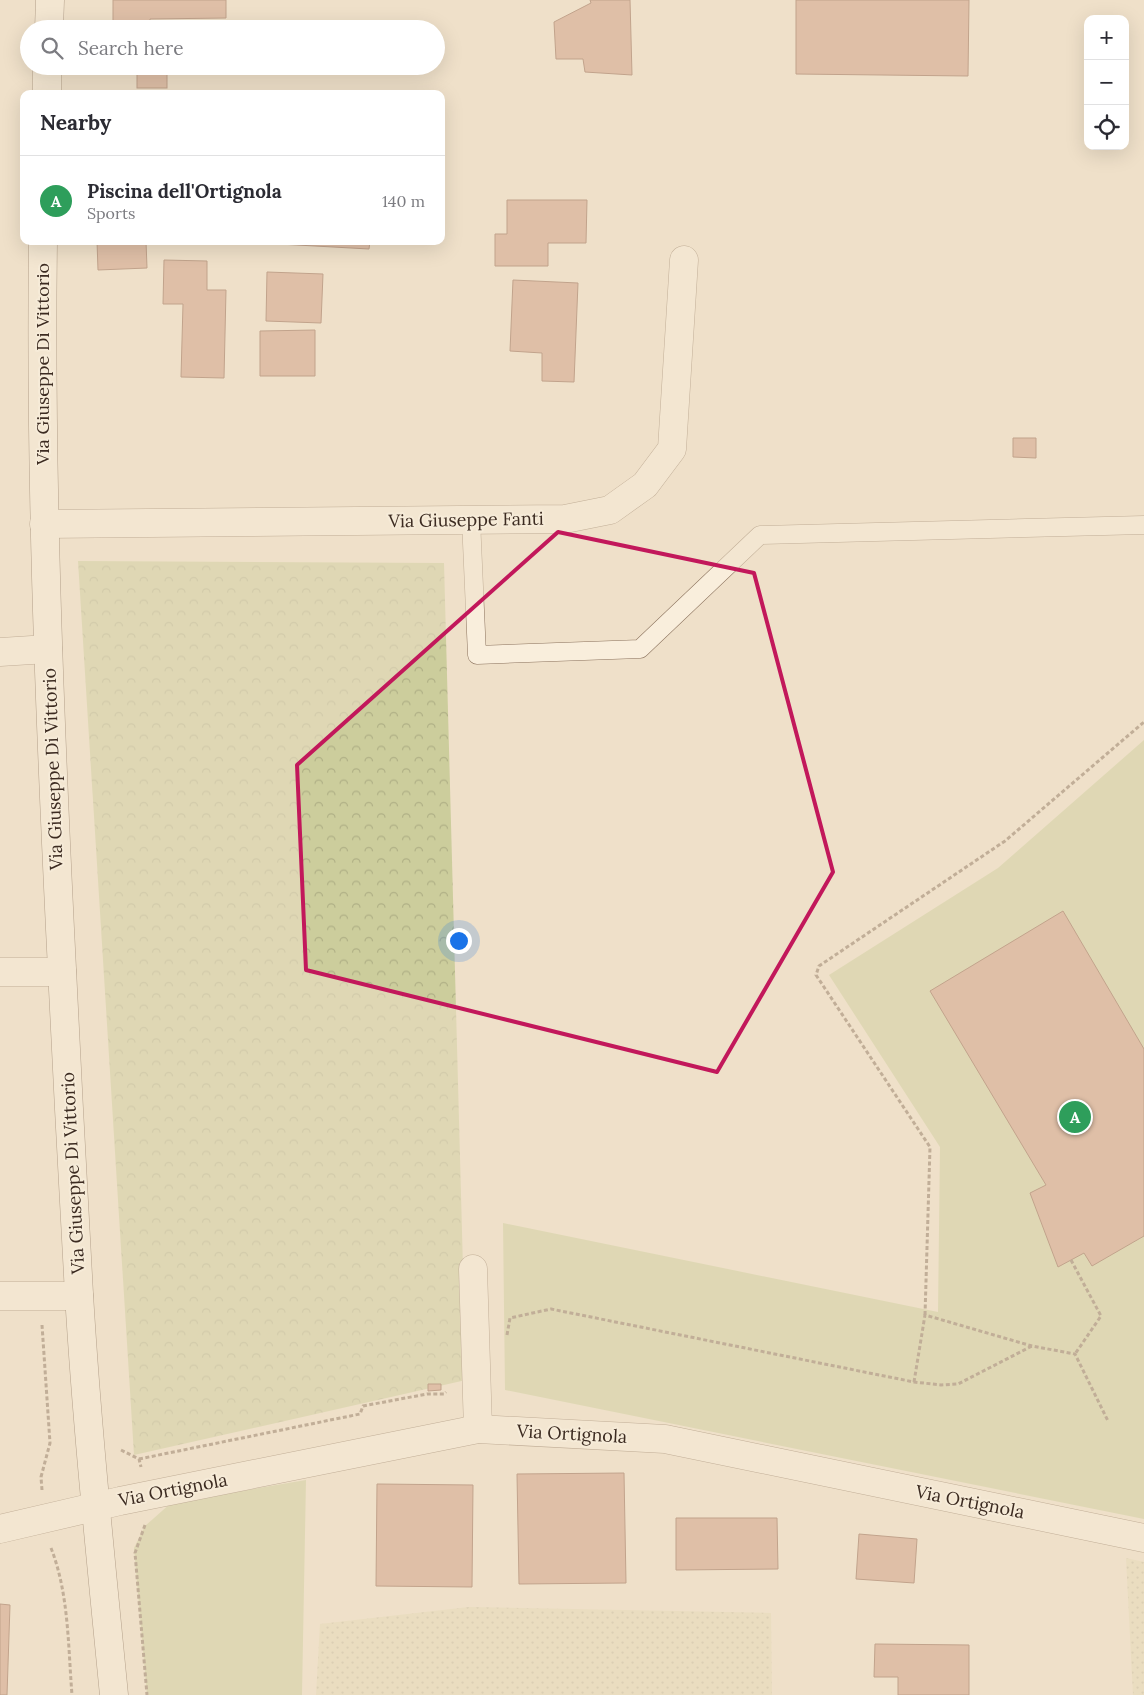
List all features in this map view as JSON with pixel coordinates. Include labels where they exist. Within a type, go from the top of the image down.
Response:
[{"type":"street","points":[[49,20],[50,0]]},
{"type":"street","points":[[46,90],[47,75]]},
{"type":"street","name":"Via Giuseppe Di Vittorio","points":[[43,245],[44,524],[62,972],[79,1296],[95,1506],[114,1695]]},
{"type":"street","name":"Via Giuseppe Fanti","points":[[44,524],[564,518],[610,510],[645,485],[672,449],[684,260]]},
{"type":"street","points":[[0,652],[48,649]]},
{"type":"street","points":[[0,972],[62,972]]},
{"type":"street","points":[[473,1270],[478,1429]]},
{"type":"street","name":"Via Giuseppe Di Vittorio","points":[[0,1296],[79,1296]]},
{"type":"street","name":"Via Ortignola","points":[[0,1529],[95,1506],[478,1429],[664,1439],[1144,1538]]},
{"type":"lane","points":[[471,520],[477,654],[640,649],[760,535],[1144,525]]},
{"type":"path","points":[[914,1382],[925,1315],[930,1147],[816,975],[819,966],[1005,841],[1144,722]]},
{"type":"path","points":[[1071,1260],[1101,1316],[1075,1354]]},
{"type":"path","points":[[506,1343],[510,1318],[551,1309],[914,1382],[941,1385],[958,1384],[1032,1346]]},
{"type":"path","points":[[925,1315],[1032,1346],[1075,1354]]},
{"type":"path","points":[[1075,1354],[1108,1421]]},
{"type":"path","points":[[139,1459],[360,1414],[363,1406],[427,1394],[444,1394],[455,1386],[457,1370],[476,1368]]},
{"type":"path","points":[[146,1496],[145,1526],[135,1553],[147,1695]]},
{"type":"highlighted area","points":[[558,532],[754,573],[833,872],[717,1072],[306,970],[297,765]]},
{"type":"shaded area","points":[[1126,1558],[1144,1562],[1144,1695],[1133,1695]]},
{"type":"shaded area","points":[[469,1607],[771,1613],[772,1695],[316,1695],[320,1624]]},
{"type":"green space","points":[[78,561],[444,563],[466,1380],[134,1455]]},
{"type":"green space","points":[[1144,740],[1144,1519],[505,1390],[503,1223],[938,1312],[940,1147],[829,975],[998,868]]},
{"type":"green space","points":[[306,1480],[302,1695],[147,1695],[134,1548],[145,1526],[171,1503]]},
{"type":"building","points":[[113,0],[226,0],[226,18],[113,20]]},
{"type":"building","points":[[590,0],[630,0],[632,75],[585,72],[583,59],[556,59],[554,22],[591,3]]},
{"type":"building","points":[[796,0],[969,0],[968,76],[796,74]]},
{"type":"building","points":[[137,75],[167,75],[167,88],[137,88]]},
{"type":"building","points":[[507,200],[587,200],[586,243],[548,243],[548,266],[495,266],[495,234],[507,234]]},
{"type":"building","points":[[97,245],[146,245],[147,268],[98,270]]},
{"type":"building","points":[[297,245],[370,245],[369,249]]},
{"type":"building","points":[[164,260],[207,261],[207,290],[226,290],[224,378],[181,377],[183,304],[163,304]]},
{"type":"building","points":[[267,272],[323,274],[321,323],[266,321]]},
{"type":"building","points":[[513,280],[578,283],[574,382],[542,381],[542,353],[510,351]]},
{"type":"building","points":[[315,330],[315,376],[260,376],[260,331]]},
{"type":"building","points":[[1013,438],[1036,438],[1036,458],[1013,457]]},
{"type":"building","points":[[1063,911],[1144,1049],[1144,1236],[1092,1266],[1084,1253],[1058,1267],[1030,1193],[1046,1185],[930,991]]},
{"type":"building","points":[[428,1384],[441,1384],[441,1390],[428,1391]]},
{"type":"building","points":[[624,1473],[626,1583],[519,1584],[517,1474]]},
{"type":"building","points":[[377,1484],[473,1485],[472,1587],[376,1586]]},
{"type":"building","points":[[676,1518],[777,1518],[778,1569],[676,1570]]},
{"type":"building","points":[[859,1534],[917,1539],[914,1583],[856,1579]]},
{"type":"building","points":[[0,1604],[10,1605],[7,1695],[0,1695]]},
{"type":"building","points":[[875,1644],[969,1645],[969,1695],[898,1695],[898,1677],[874,1677]]},
{"type":"place","name":"Piscina dell'Ortignola","points":[[1075,1117]]}]
